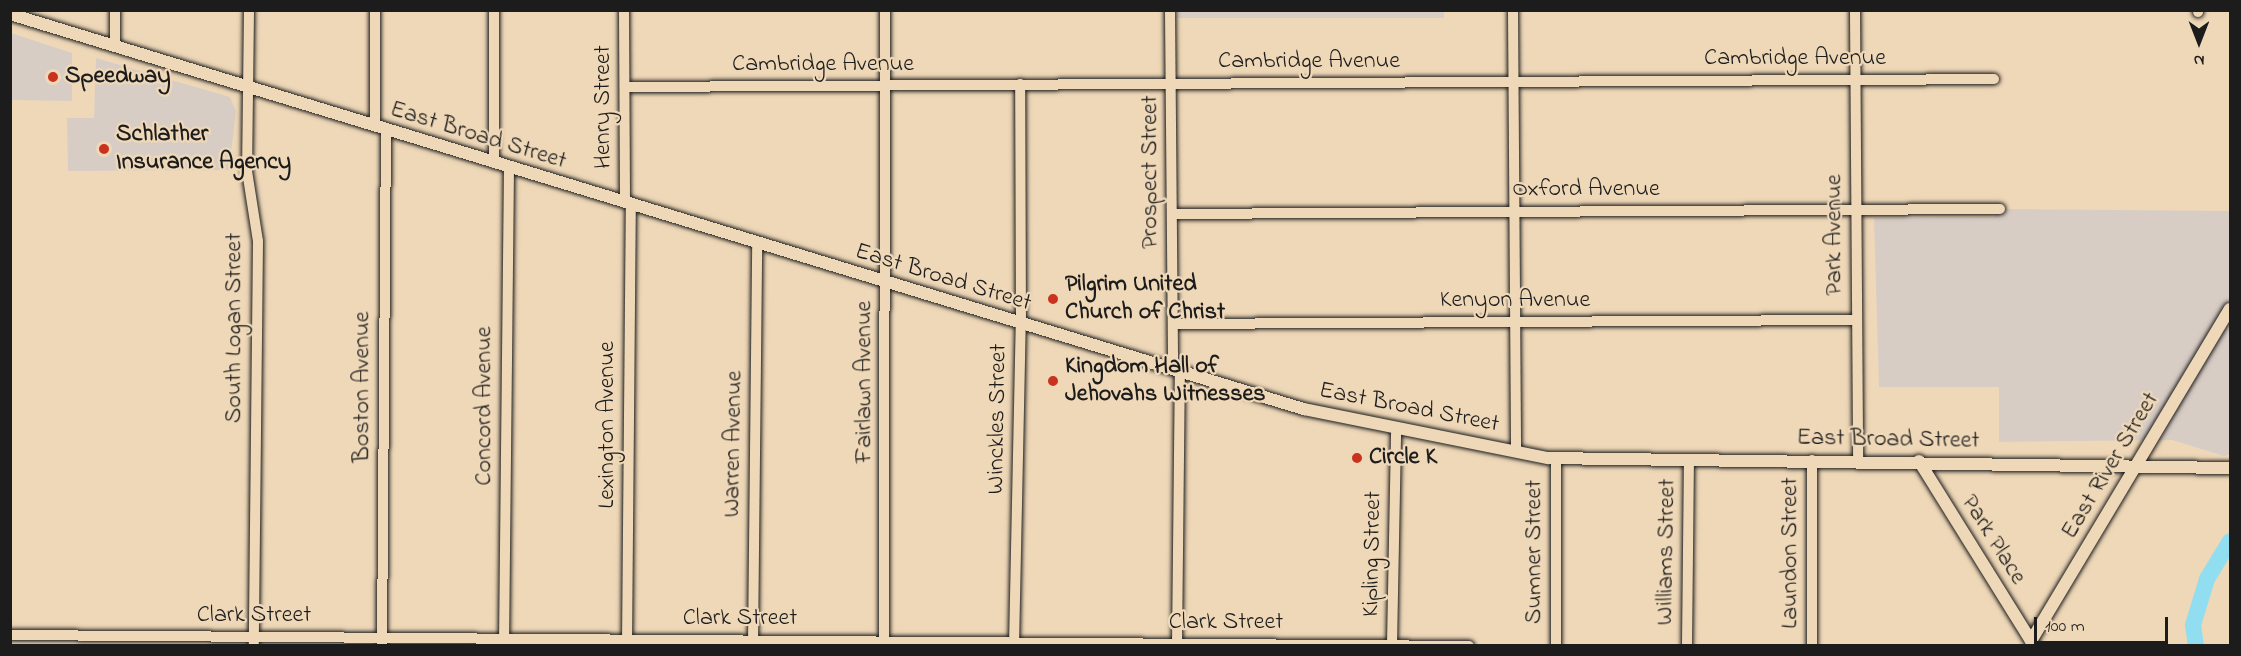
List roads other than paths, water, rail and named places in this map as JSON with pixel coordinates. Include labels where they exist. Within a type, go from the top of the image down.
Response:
[{"type":"street","points":[[115,10],[115,46]]},
{"type":"street","name":"South Logan Street","points":[[249,10],[247,171],[258,241],[254,641]]},
{"type":"street","name":"Boston Avenue","points":[[375,10],[381,128],[382,641]]},
{"type":"street","points":[[494,10],[494,163]]},
{"type":"street","name":"Henry Street","points":[[624,10],[628,204]]},
{"type":"street","name":"Fairlawn Avenue","points":[[884,644],[887,283],[885,10]]},
{"type":"street","name":"Prospect Street","points":[[1170,10],[1173,324],[1177,371],[1177,644]]},
{"type":"street","points":[[1513,10],[1516,452]]},
{"type":"street","name":"Park Avenue","points":[[1855,10],[1858,460]]},
{"type":"street","name":"East Broad Street","points":[[10,14],[249,89],[1304,408],[1516,452],[1556,458],[1858,460],[2230,468]]},
{"type":"street","name":"Cambridge Avenue","points":[[625,87],[1994,79]]},
{"type":"street","name":"Winckles Street","points":[[1014,644],[1021,324],[1020,84]]},
{"type":"street","name":"Concord Avenue","points":[[504,642],[508,167]]},
{"type":"street","name":"Lexington Avenue","points":[[627,642],[628,204]]},
{"type":"street","name":"Oxford Avenue","points":[[1172,214],[2000,209]]},
{"type":"street","name":"Warren Avenue","points":[[753,643],[757,243]]},
{"type":"street","name":"East River Street","points":[[2030,644],[2230,309]]},
{"type":"street","name":"Kenyon Avenue","points":[[1173,324],[1857,320]]},
{"type":"street","name":"Kipling Street","points":[[1392,645],[1396,427]]},
{"type":"street","name":"Sumner Street","points":[[1556,458],[1556,645]]},
{"type":"street","name":"Williams Street","points":[[1687,645],[1689,459]]},
{"type":"street","name":"Laundon Street","points":[[1812,460],[1812,645]]},
{"type":"street","name":"Park Place","points":[[1919,461],[2030,644]]},
{"type":"street","name":"Clark Street","points":[[10,635],[254,641],[1469,645]]},
{"type":"waterway","points":[[2196,646],[2193,625],[2207,579],[2230,541]]},
{"type":"place","name":"Speedway","points":[[53,77]]},
{"type":"place","name":"Schlather Insurance Agency","points":[[104,149]]},
{"type":"place","name":"Pilgrim United Church of Christ","points":[[1053,299]]},
{"type":"place","name":"Kingdom Hall of Jehovahs Witnesses","points":[[1053,381]]},
{"type":"place","name":"Circle K","points":[[1357,458]]}]
